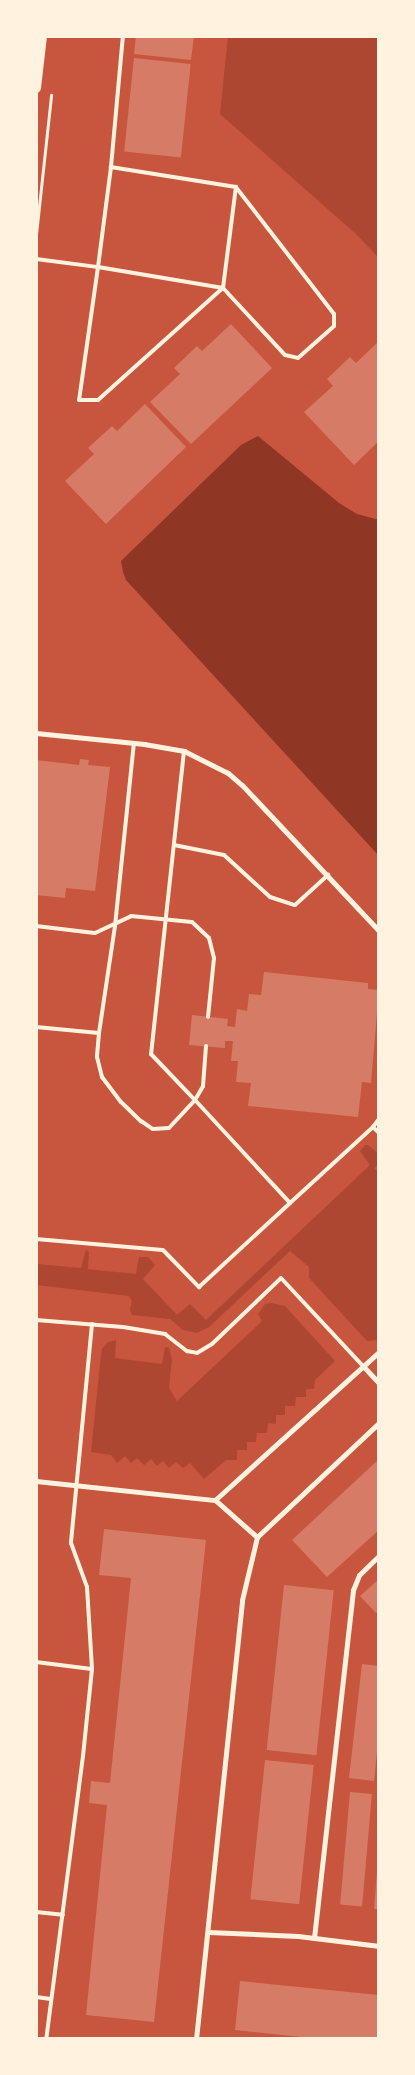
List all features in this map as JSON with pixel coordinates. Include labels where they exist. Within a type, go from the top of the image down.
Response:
[{"type":"main road","points":[[36,88],[42,36]]},
{"type":"street","points":[[36,733],[134,743],[184,751],[228,773],[242,785],[379,931]]},
{"type":"street","points":[[215,1500],[379,1352]]},
{"type":"street","points":[[363,1366],[379,1383]]},
{"type":"street","points":[[196,2039],[242,1600],[257,1537],[379,1423]]},
{"type":"street","points":[[36,1481],[215,1500],[257,1537]]},
{"type":"street","points":[[314,1938],[352,1590],[359,1575],[379,1556]]},
{"type":"street","points":[[208,1932],[314,1938],[379,1946]]},
{"type":"lane","points":[[123,36],[111,167],[79,400],[98,400],[223,288],[236,186]]},
{"type":"lane","points":[[36,259],[98,267],[223,288],[285,355],[298,358],[334,326],[334,314],[236,186],[111,167]]},
{"type":"lane","points":[[134,743],[115,926],[97,1057],[102,1077],[121,1102],[141,1121],[153,1129],[168,1128],[195,1100],[203,1086],[206,1046]]},
{"type":"lane","points":[[184,751],[151,1054],[290,1203]]},
{"type":"lane","points":[[174,845],[224,855],[270,896],[295,905],[328,876]]},
{"type":"lane","points":[[36,926],[95,933],[115,926],[131,916],[192,922],[209,938],[214,958],[208,1017]]},
{"type":"lane","points":[[36,1026],[99,1033]]},
{"type":"lane","points":[[36,1239],[163,1250],[199,1287],[373,1127],[379,1119]]},
{"type":"lane","points":[[373,1127],[379,1134]]},
{"type":"lane","points":[[36,1320],[124,1327],[165,1334],[187,1351],[197,1353],[212,1344],[281,1278],[363,1366]]},
{"type":"lane","points":[[46,2039],[83,1756],[92,1669],[87,1586],[71,1543],[75,1485],[92,1324]]},
{"type":"lane","points":[[36,1662],[92,1669]]},
{"type":"lane","points":[[36,1912],[63,1915]]},
{"type":"lane","points":[[36,1997],[51,1999]]},
{"type":"path","points":[[36,234],[52,93]]},
{"type":"shaded area","points":[[228,36],[379,36],[379,258],[357,235],[220,114]]},
{"type":"shaded area","points":[[258,436],[339,503],[357,514],[379,520],[379,856],[126,580],[123,572],[121,561],[241,445]]},
{"type":"shaded area","points":[[365,1145],[368,1145],[379,1154],[379,1164],[374,1168],[379,1173],[379,1340],[367,1341],[309,1278],[309,1267],[290,1251],[209,1327],[197,1333],[183,1330],[170,1319],[132,1315],[130,1310],[132,1301],[129,1296],[36,1285],[36,1264],[81,1268],[86,1250],[89,1252],[88,1269],[96,1270],[136,1274],[139,1257],[148,1257],[155,1265],[143,1279],[177,1315],[190,1304],[206,1320],[370,1165],[360,1151]]},
{"type":"shaded area","points":[[271,1303],[285,1306],[335,1361],[315,1380],[314,1389],[306,1389],[306,1397],[296,1397],[295,1406],[285,1406],[285,1415],[276,1415],[276,1424],[268,1423],[267,1433],[257,1433],[256,1442],[247,1442],[247,1450],[237,1450],[237,1460],[226,1460],[204,1479],[190,1463],[183,1468],[176,1462],[169,1468],[163,1461],[157,1466],[151,1459],[144,1465],[137,1458],[131,1463],[125,1456],[117,1463],[111,1455],[91,1452],[101,1354],[102,1349],[108,1342],[116,1340],[115,1358],[162,1364],[165,1347],[169,1348],[172,1359],[169,1388],[177,1401],[262,1321],[258,1314],[265,1304]]},
{"type":"building","points":[[136,36],[194,36],[191,60],[134,54]]},
{"type":"building","points":[[134,58],[191,64],[181,157],[124,151]]},
{"type":"building","points":[[231,324],[272,368],[191,444],[150,402],[180,374],[174,368],[197,346],[202,351]]},
{"type":"building","points":[[379,341],[379,441],[354,465],[304,412],[333,386],[327,379],[350,357],[356,363]]},
{"type":"building","points":[[145,404],[186,447],[106,524],[65,481],[94,454],[88,448],[112,426],[117,431]]},
{"type":"building","points":[[80,759],[89,760],[88,765],[110,767],[95,891],[66,888],[65,898],[36,895],[36,760],[79,765]]},
{"type":"building","points":[[264,972],[368,983],[368,989],[379,990],[371,1083],[362,1082],[358,1117],[248,1106],[251,1083],[236,1082],[238,1061],[231,1061],[233,1041],[225,1041],[225,1048],[189,1045],[192,1015],[228,1019],[227,1026],[235,1027],[237,1009],[247,1011],[249,994],[261,995]]},
{"type":"building","points":[[379,1459],[379,1530],[327,1577],[292,1540]]},
{"type":"building","points":[[104,1529],[206,1540],[154,2022],[86,2015],[107,1805],[89,1803],[91,1781],[110,1783],[131,1578],[99,1575]]},
{"type":"building","points":[[379,1579],[379,1611],[376,1613],[360,1596]]},
{"type":"building","points":[[284,1585],[334,1590],[316,1755],[267,1750]]},
{"type":"building","points":[[362,1664],[379,1666],[379,1733],[374,1781],[349,1778]]},
{"type":"building","points":[[265,1760],[314,1765],[299,1904],[250,1899]]},
{"type":"building","points":[[350,1792],[372,1794],[362,1906],[340,1905]]},
{"type":"building","points":[[377,1872],[379,1872],[379,1909],[374,1909]]},
{"type":"building","points":[[240,1981],[379,1995],[379,2039],[319,2039],[235,2030]]}]
